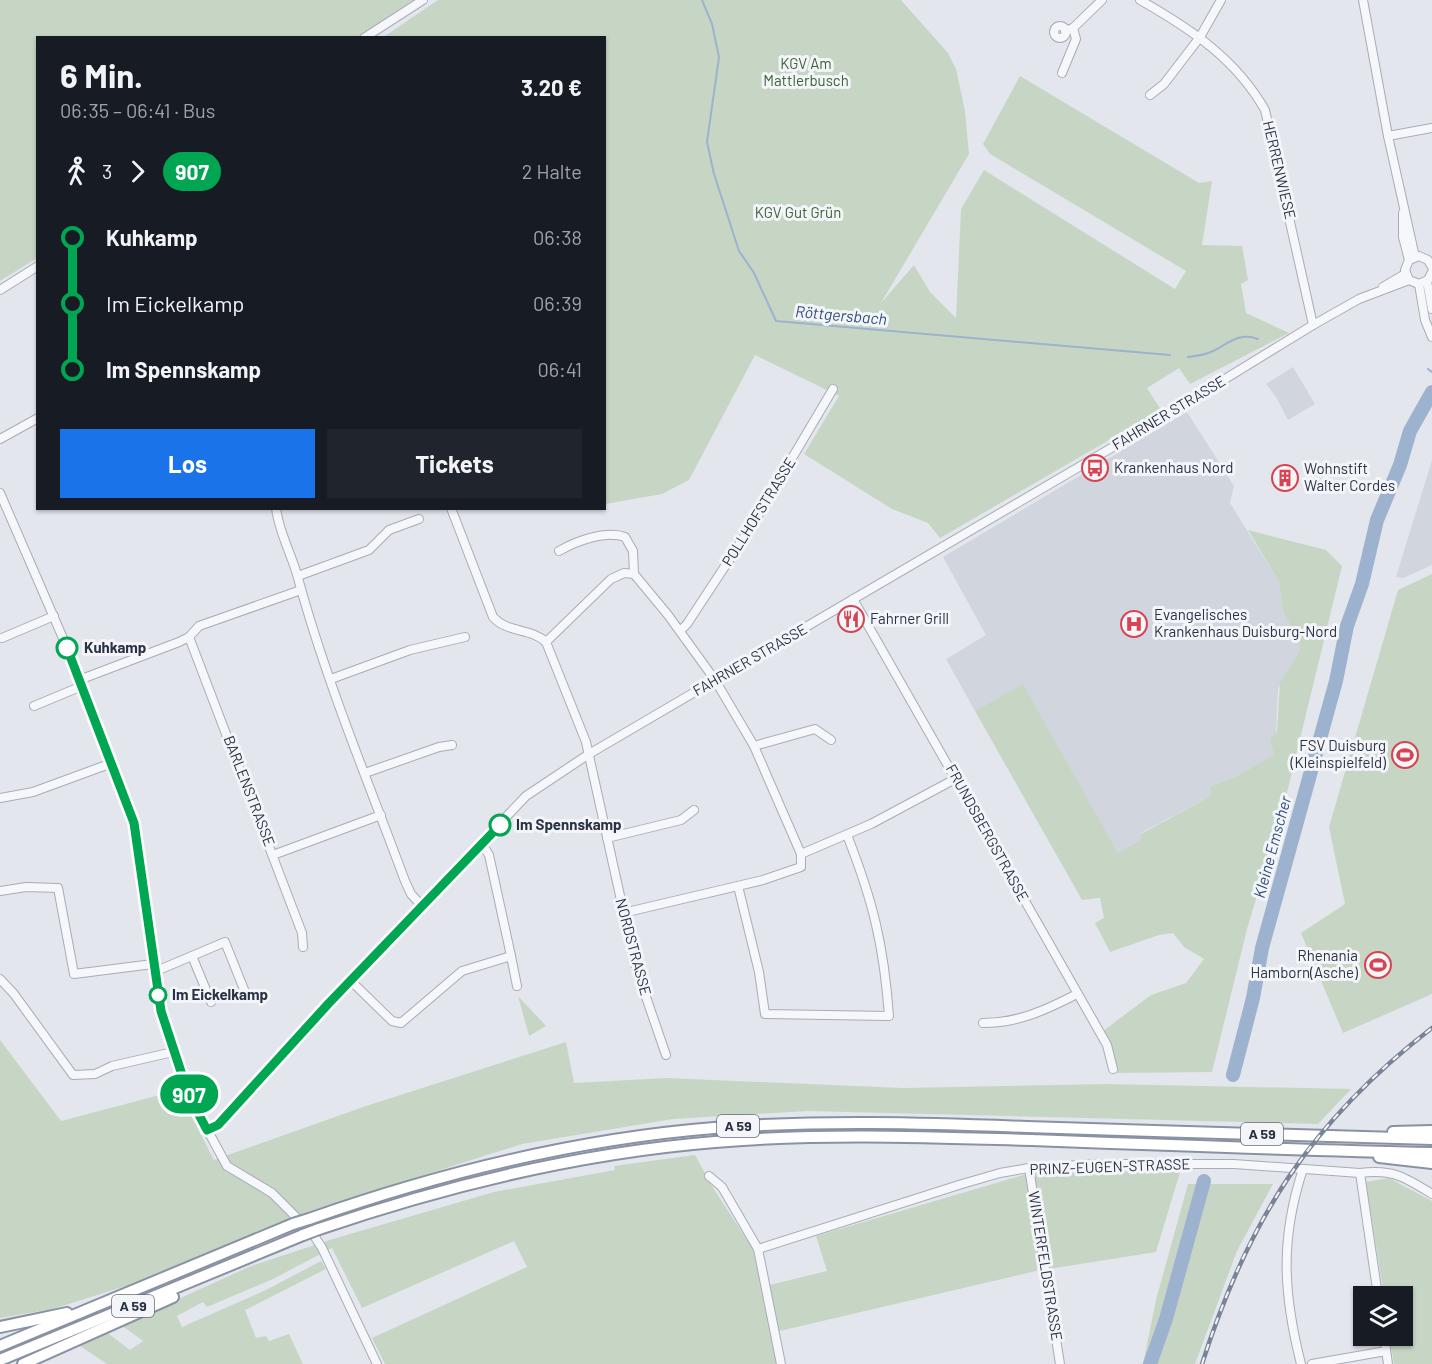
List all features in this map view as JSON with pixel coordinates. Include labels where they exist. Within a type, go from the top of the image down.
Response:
[{"type":"highway","name":"A 59","points":[[0,1346],[293,1224],[385,1193],[523,1156],[647,1135],[712,1128],[845,1122],[1432,1139]]},
{"type":"highway","points":[[1345,1136],[1432,1131]]},
{"type":"highway","name":"A 59","points":[[0,1360],[303,1235],[387,1206],[526,1170],[649,1149],[714,1142],[856,1136],[1432,1153]]},
{"type":"highway","points":[[1335,1150],[1432,1163]]},
{"type":"highway","points":[[23,1364],[236,1269],[266,1250]]},
{"type":"highway","points":[[0,1327],[97,1307]]},
{"type":"street","points":[[367,36],[423,0]]},
{"type":"street","points":[[1062,73],[1076,39],[1069,29],[1102,0]]},
{"type":"street","name":"HERRENWIESE","points":[[1140,0],[1200,37],[1241,75],[1265,110],[1313,325]]},
{"type":"street","points":[[1150,95],[1164,84],[1200,37],[1221,0]]},
{"type":"street","points":[[1363,0],[1412,258],[1407,277],[1423,282]]},
{"type":"street","points":[[1388,136],[1432,128]]},
{"type":"street","points":[[1412,258],[1431,262]]},
{"type":"street","points":[[0,290],[36,267]]},
{"type":"street","points":[[1432,272],[1423,282],[1425,320],[1432,337]]},
{"type":"street","name":"FAHRNER STRASSE","points":[[207,1130],[218,1125],[526,796],[589,754],[1142,430],[1313,325],[1407,277]]},
{"type":"street","points":[[1423,282],[1432,309]]},
{"type":"street","name":"POLLHOFSTRASSE","points":[[680,631],[687,624],[756,519],[833,389]]},
{"type":"street","points":[[0,439],[36,419]]},
{"type":"street","points":[[0,493],[54,616],[134,823],[153,968],[173,1052],[189,1096],[231,1169],[272,1193],[313,1234],[378,1364]]},
{"type":"street","points":[[276,510],[331,680],[365,773],[411,894],[422,906]]},
{"type":"street","points":[[452,510],[493,617],[503,627],[535,636],[546,642],[611,579],[624,573],[634,574]]},
{"type":"street","points":[[298,576],[369,550],[390,530],[419,519]]},
{"type":"street","points":[[560,551],[582,540],[618,534],[625,537],[633,551],[634,574],[680,631],[715,680],[754,746],[801,854],[801,867],[738,886],[623,913]]},
{"type":"street","points":[[34,706],[81,683],[189,637],[199,626],[301,590]]},
{"type":"street","name":"FRUNDSBERGSTRASSE","points":[[853,599],[1107,1045],[1113,1069]]},
{"type":"street","points":[[2,638],[54,616]]},
{"type":"street","name":"BARLENSTRASSE","points":[[189,637],[302,933],[303,947]]},
{"type":"street","points":[[331,680],[410,650],[465,637]]},
{"type":"street","name":"NORDSTRASSE","points":[[546,642],[589,754],[636,968],[666,1055]]},
{"type":"street","points":[[754,746],[815,729],[831,740]]},
{"type":"street","points":[[365,773],[439,747],[452,745]]},
{"type":"street","points":[[0,798],[33,792],[112,763]]},
{"type":"street","points":[[801,854],[847,835],[957,778]]},
{"type":"street","points":[[607,838],[681,820],[694,810]]},
{"type":"street","points":[[273,855],[381,815]]},
{"type":"street","points":[[738,886],[759,972],[765,1014],[889,1016],[885,963],[871,898],[847,835]]},
{"type":"street","points":[[482,844],[489,855],[517,986]]},
{"type":"street","points":[[0,891],[26,887],[58,888],[74,974],[153,968],[192,956],[225,942],[245,992]]},
{"type":"street","points":[[192,956],[211,1002]]},
{"type":"street","points":[[351,981],[392,1021],[400,1023],[462,971],[511,956]]},
{"type":"street","points":[[0,979],[14,994],[73,1076],[95,1074],[112,1066],[173,1052]]},
{"type":"street","points":[[983,1023],[1005,1023],[1044,1012],[1077,994]]},
{"type":"street","name":"PRINZ-EUGEN-STRASSE","points":[[758,1249],[971,1181],[1029,1168],[1098,1164],[1199,1164],[1360,1173],[1381,1171],[1396,1173],[1432,1194]]},
{"type":"street","name":"WINTERFELDSTRASSE","points":[[1029,1168],[1060,1364]]},
{"type":"street","points":[[1301,1364],[1289,1303],[1287,1250],[1289,1219],[1303,1169]]},
{"type":"street","points":[[1360,1173],[1377,1286]]},
{"type":"street","points":[[709,1176],[722,1187],[758,1249],[781,1364]]},
{"type":"street","points":[[1385,1346],[1388,1364]]},
{"type":"street","points":[[1312,1364],[1386,1351]]},
{"type":"shaded area","points":[[1293,367],[1315,404],[1288,420],[1266,384]]},
{"type":"shaded area","name":"Evangelisches Krankenhaus Duisburg-Nord","points":[[1187,412],[1234,486],[1230,503],[1279,582],[1283,612],[1300,643],[1299,652],[1278,689],[1275,755],[1239,775],[1209,787],[1211,792],[1209,797],[1141,833],[1141,840],[1118,854],[1023,685],[975,711],[946,659],[986,635],[943,557]]},
{"type":"shaded area","points":[[1432,460],[1432,565],[1403,578],[1396,577]]},
{"type":"green space","points":[[0,0],[420,0],[362,36],[36,36],[36,259],[0,281]]},
{"type":"green space","points":[[438,0],[901,0],[948,53],[956,69],[965,111],[969,154],[881,303],[914,265],[930,292],[956,318],[961,209],[984,170],[1175,289],[1186,271],[990,154],[983,144],[1020,76],[1199,183],[1212,181],[1202,245],[1242,246],[1248,280],[1241,284],[1246,313],[1289,333],[1190,384],[1179,368],[1147,388],[1161,410],[940,538],[928,523],[892,509],[804,454],[839,396],[755,355],[689,480],[662,494],[606,504],[606,36],[385,36]]},
{"type":"green space","points":[[1248,530],[1326,550],[1342,566],[1284,805],[1247,929],[1212,1072],[1116,1073],[1114,1052],[1103,1031],[1151,995],[1186,983],[1204,959],[1184,947],[1173,933],[1159,935],[1110,952],[1095,923],[1104,918],[1100,898],[1082,900],[975,711],[1023,684],[1118,853],[1141,840],[1141,834],[1209,797],[1211,792],[1209,787],[1239,775],[1274,755],[1270,740],[1277,731],[1280,683],[1299,652],[1300,643],[1283,612],[1279,582]]},
{"type":"green space","points":[[1432,574],[1432,994],[1343,1033],[1301,933],[1345,904],[1329,827],[1398,590]]},
{"type":"green space","points":[[518,996],[546,1026],[529,1036]]},
{"type":"green space","points":[[0,1040],[61,1121],[175,1091],[181,1096],[214,1160],[366,1106],[566,1042],[574,1083],[666,1078],[903,1088],[1107,1084],[1351,1089],[1318,1124],[808,1111],[673,1119],[522,1144],[292,1217],[129,1285],[53,1309],[0,1318]]},
{"type":"green space","points":[[695,1155],[715,1191],[753,1249],[761,1287],[827,1271],[816,1236],[1037,1171],[1180,1172],[1156,1252],[1036,1271],[771,1333],[778,1364],[385,1364],[372,1338],[527,1267],[514,1241],[362,1308],[332,1248],[273,1279],[207,1307],[203,1302],[177,1316],[182,1327],[266,1290],[321,1261],[326,1269],[245,1310],[256,1338],[266,1336],[269,1341],[289,1334],[303,1364],[107,1364],[77,1344],[105,1331],[130,1350],[143,1341],[121,1325],[251,1266],[333,1239],[494,1192],[615,1170],[614,1166]]},
{"type":"green space","points":[[1389,1178],[1432,1201],[1432,1364],[1394,1364],[1391,1346],[1413,1346],[1413,1286],[1382,1286],[1366,1182]]},
{"type":"green space","points":[[1188,1184],[1273,1184],[1237,1251],[1195,1364],[1143,1364],[1156,1300]]},
{"type":"waterway","name":"Röttgersbach","points":[[702,0],[712,24],[719,57],[707,142],[714,174],[739,251],[754,273],[776,321],[1170,355]]},
{"type":"waterway","name":"Röttgersbach","points":[[1188,357],[1210,352],[1240,338],[1258,339]]},
{"type":"waterway","name":"Röttgersbach","points":[[1428,369],[1432,372]]},
{"type":"waterway","name":"Kleine Emscher","points":[[1233,1075],[1253,998],[1262,948],[1336,681],[1347,626],[1362,584],[1377,520],[1400,465],[1410,431],[1432,392]]},
{"type":"waterway","name":"Kleine Emscher","points":[[1150,1364],[1166,1319],[1204,1181]]},
{"type":"railway","points":[[1202,1364],[1240,1264],[1263,1219],[1289,1177],[1318,1137],[1351,1099],[1389,1063],[1432,1028]]},
{"type":"bus line","name":"907","points":[[67,648],[134,823],[161,1011],[189,1096],[207,1130],[218,1125],[329,1003],[500,825]]},
{"type":"place","name":"Krankenhaus Nord","points":[[1095,468]]},
{"type":"place","name":"Wohnstift Walter Cordes","points":[[1285,478]]},
{"type":"place","name":"Fahrner Grill","points":[[851,619]]},
{"type":"place","name":"Evangelisches Krankenhaus Duisburg-Nord","points":[[1134,624]]},
{"type":"place","name":"Kuhkamp","points":[[67,648]]},
{"type":"place","name":"FSV Duisburg (Kleinspielfeld)","points":[[1405,755]]},
{"type":"place","name":"Im Spennskamp","points":[[500,825]]},
{"type":"place","name":"Rhenania Hamborn(Asche)","points":[[1378,965]]},
{"type":"place","name":"Im Eickelkamp","points":[[158,995]]},
{"type":"park label","name":"KGV Am Mattlerbusch","points":[[806,72]]},
{"type":"park label","name":"KGV Gut Grün","points":[[798,213]]}]
